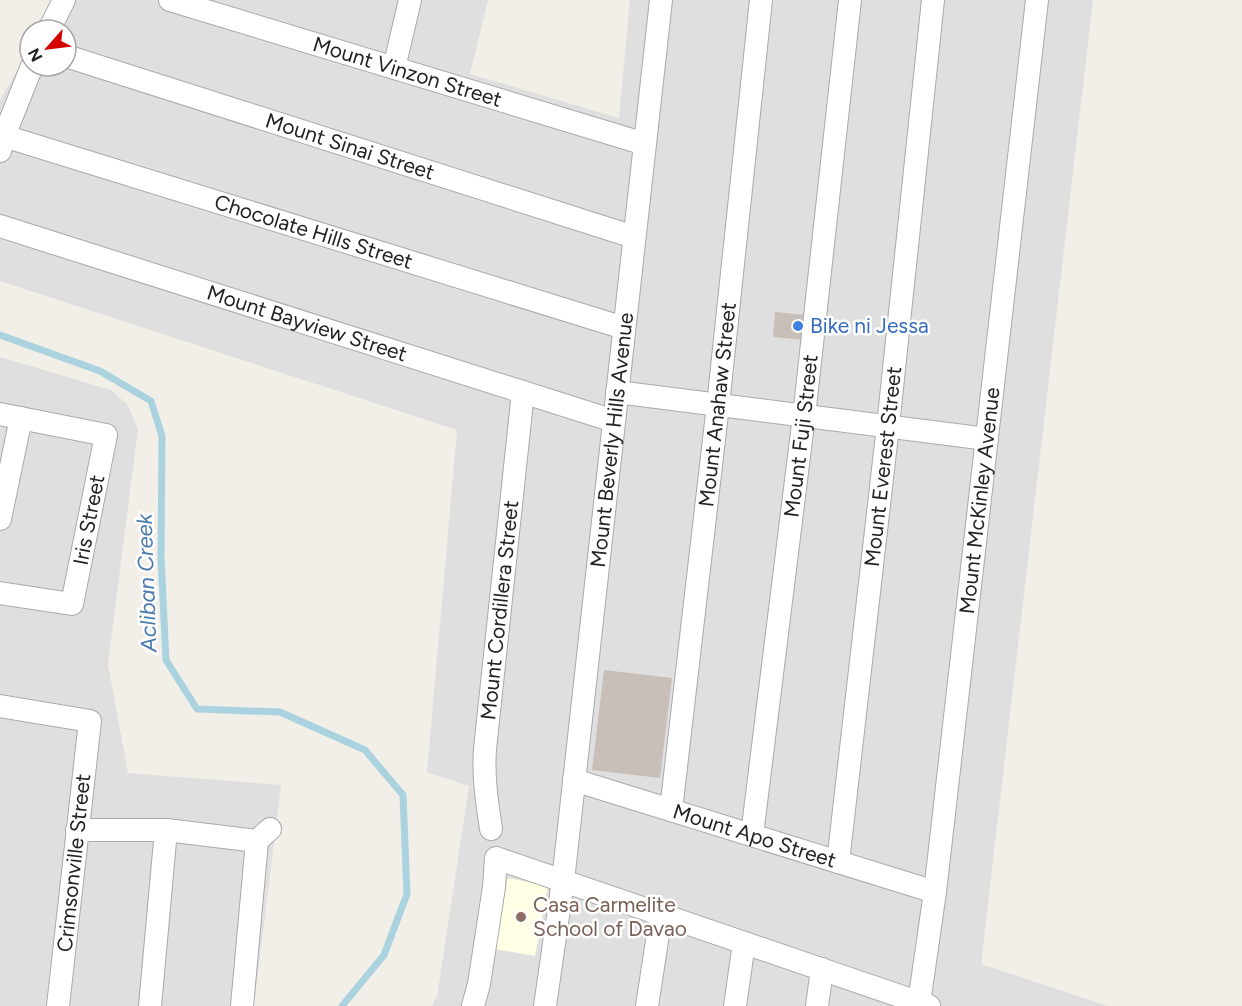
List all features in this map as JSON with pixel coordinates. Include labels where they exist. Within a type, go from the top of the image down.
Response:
[{"type":"street","points":[[55,18],[63,0]]},
{"type":"street","name":"Mount Vinzon Street","points":[[170,0],[645,144]]},
{"type":"street","points":[[394,68],[410,0]]},
{"type":"street","name":"Mount Beverly Hills Avenue","points":[[545,1006],[563,881],[661,0]]},
{"type":"street","name":"Mount Anahaw Street","points":[[670,810],[718,405],[761,0]]},
{"type":"street","name":"Mount Fuji Street","points":[[752,835],[804,416],[850,0]]},
{"type":"street","name":"Mount Everest Street","points":[[838,862],[888,426],[933,0]]},
{"type":"street","name":"Mount McKinley Avenue","points":[[924,1004],[1037,0]]},
{"type":"street","name":"Mount Sinai Street","points":[[78,60],[634,237]]},
{"type":"street","points":[[2,144],[27,78]]},
{"type":"street","name":"Chocolate Hills Street","points":[[2,144],[624,328]]},
{"type":"street","name":"Mount Bayview Street","points":[[0,226],[614,421]]},
{"type":"street","name":"Mount Cordillera Street","points":[[491,829],[486,795],[485,760],[523,392]]},
{"type":"street","points":[[617,393],[987,439]]},
{"type":"street","points":[[0,519],[11,416]]},
{"type":"street","name":"Iris Street","points":[[0,593],[72,604],[106,435],[11,416]]},
{"type":"street","name":"Crimsonville Street","points":[[0,706],[90,721],[58,1006]]},
{"type":"street","name":"Mount Apo Street","points":[[574,780],[936,892]]},
{"type":"street","points":[[77,830],[166,830],[263,835],[242,1006]]},
{"type":"street","points":[[150,1006],[166,830]]},
{"type":"street","points":[[473,1006],[479,984],[496,872],[496,858],[924,1004]]},
{"type":"street","points":[[647,1006],[661,915]]},
{"type":"street","points":[[735,1006],[744,943]]},
{"type":"street","points":[[817,1006],[822,969]]},
{"type":"shaded area","points":[[51,0],[488,0],[470,74],[619,118],[630,0],[1093,0],[981,964],[1108,1006],[432,1006],[437,997],[469,786],[427,772],[457,430],[0,281],[0,100],[18,69],[18,78],[78,78],[78,18],[43,18]]},
{"type":"shaded area","points":[[0,357],[111,390],[127,404],[138,429],[108,664],[128,773],[281,785],[254,1006],[0,1006]]},
{"type":"shaded area","name":"Casa Carmelite School of Davao","points":[[508,878],[548,886],[535,956],[495,949]]},
{"type":"building","points":[[775,312],[807,315],[806,340],[773,337]]},
{"type":"building","points":[[604,670],[672,678],[660,778],[592,770]]},
{"type":"waterway","name":"Acliban Creek","points":[[0,335],[100,371],[151,401],[162,436],[161,558],[166,660],[197,709],[280,712],[365,750],[403,795],[407,894],[384,955],[342,1006]]},
{"type":"place","name":"Bike ni Jessa","points":[[798,326]]},
{"type":"place","name":"Casa Carmelite School of Davao","points":[[521,917]]}]
